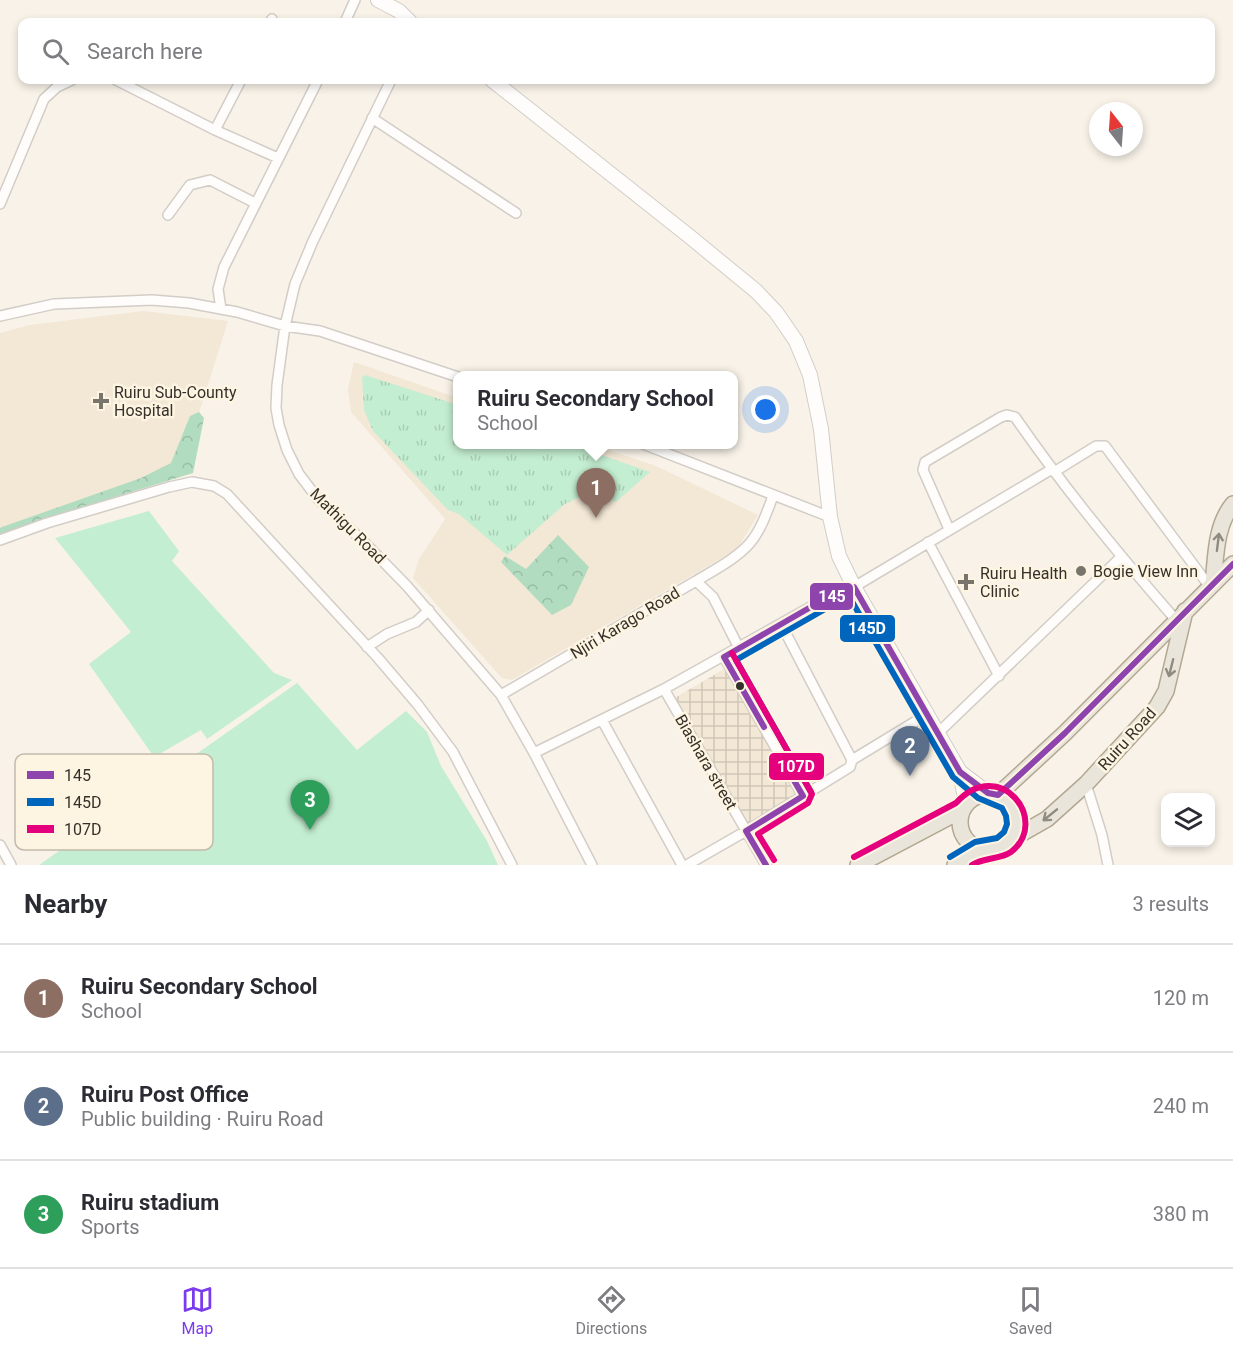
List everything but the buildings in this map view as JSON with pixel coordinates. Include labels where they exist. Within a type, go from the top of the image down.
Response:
[{"type":"main road","points":[[378,0],[399,11],[406,18]]},
{"type":"main road","points":[[497,84],[756,291],[776,312],[796,341],[810,375],[821,429],[830,517],[839,556],[854,587],[960,772],[964,806],[959,826],[966,841],[981,850]]},
{"type":"main road","points":[[1211,585],[1220,532],[1225,514],[1233,504]]},
{"type":"main road","points":[[858,865],[964,806],[976,796],[993,794],[1065,733],[1233,564]]},
{"type":"main road","name":"Ruiru Road","points":[[1010,840],[1047,819],[1086,784],[1157,707],[1166,691],[1181,615]]},
{"type":"main road","points":[[955,865],[981,850],[1002,847],[1010,840],[1015,830],[1016,820],[1014,809],[1007,801],[960,772]]},
{"type":"street","points":[[347,18],[355,0]]},
{"type":"street","points":[[0,204],[44,99],[63,84]]},
{"type":"street","points":[[124,84],[215,130],[278,158]]},
{"type":"street","points":[[215,130],[239,84]]},
{"type":"street","points":[[220,309],[219,279],[255,202],[316,84]]},
{"type":"street","name":"Mathigu Road","points":[[389,84],[295,285],[285,326],[277,385],[276,408],[279,425],[299,474],[318,499],[366,544],[429,610],[501,695],[592,865]]},
{"type":"street","points":[[372,117],[516,213]]},
{"type":"street","points":[[168,215],[190,185],[210,180],[255,202]]},
{"type":"street","points":[[0,316],[54,304],[152,300],[189,303],[237,312],[285,326],[320,331],[453,375]]},
{"type":"street","points":[[949,529],[922,470],[925,462],[1001,417],[1007,415],[1015,417],[1053,471],[1121,557],[1181,615]]},
{"type":"street","points":[[534,753],[664,689],[823,600],[854,587],[949,529],[1096,446],[1105,446],[1211,585]]},
{"type":"street","points":[[656,449],[830,517]]},
{"type":"street","points":[[0,540],[47,523],[192,482],[214,486],[227,494],[418,705],[453,752],[512,865]]},
{"type":"street","points":[[696,581],[729,560],[750,543],[760,527],[773,496]]},
{"type":"street","points":[[928,542],[999,676]]},
{"type":"street","points":[[937,734],[1121,557]]},
{"type":"street","name":"Njiri Karago Road","points":[[501,695],[696,581],[713,597],[739,648]]},
{"type":"street","points":[[367,647],[387,634],[416,622],[429,610]]},
{"type":"street","points":[[687,865],[850,767],[852,759],[781,624]]},
{"type":"street","points":[[724,657],[803,796]]},
{"type":"street","name":"Biashara street","points":[[664,689],[766,865]]},
{"type":"street","points":[[852,759],[927,715]]},
{"type":"street","points":[[602,720],[682,865]]},
{"type":"street","points":[[1086,784],[1100,827],[1108,865]]},
{"type":"street","points":[[0,845],[11,865]]},
{"type":"shaded area","name":"Ruiru Sub-County Hospital","points":[[143,311],[228,321],[181,470],[0,534],[0,333],[30,325]]},
{"type":"shaded area","points":[[354,362],[453,396],[453,449],[605,449],[656,466],[758,515],[737,549],[512,680],[502,678],[413,578],[419,559],[445,519],[351,412],[348,389]]},
{"type":"shaded area","points":[[726,668],[799,795],[746,825],[673,699]]},
{"type":"green space","points":[[365,375],[453,403],[453,449],[584,449],[650,472],[616,502],[590,492],[565,504],[507,555],[459,514],[448,510],[373,431],[364,410],[362,378]]},
{"type":"green space","points":[[199,412],[204,418],[193,473],[66,512],[0,538],[2,527],[141,478],[171,463],[190,416]]},
{"type":"green space","points":[[149,511],[179,551],[172,561],[274,673],[292,680],[207,739],[201,730],[159,754],[152,754],[89,664],[131,632],[55,538]]},
{"type":"green space","points":[[558,535],[589,567],[571,605],[552,615],[501,562],[505,556],[526,569]]},
{"type":"green space","points":[[297,683],[357,750],[406,711],[427,732],[441,766],[487,841],[498,865],[39,865],[60,850],[213,850],[213,754],[196,754]]},
{"type":"transit line","name":"145","points":[[764,727],[724,657],[823,600],[854,587],[960,772],[988,793],[998,795],[1065,733],[1233,564]]},
{"type":"transit line","name":"145D","points":[[811,792],[736,660],[827,608],[850,598],[953,777],[978,798],[1002,808],[1006,816],[1007,824],[1004,832],[997,838],[975,842],[950,857]]},
{"type":"transit line","name":"107D","points":[[732,653],[812,794],[808,803],[758,834],[774,860]]},
{"type":"transit line","name":"145","points":[[766,865],[746,831],[803,796],[781,758]]},
{"type":"transit line","name":"107D","points":[[854,857],[956,803],[973,790],[989,786],[1003,789],[1015,798],[1023,810],[1025,825],[1022,839],[1006,855],[972,865]]},
{"type":"place","name":"Ruiru Sub-County Hospital","points":[[101,401]]},
{"type":"place","name":"Ruiru Secondary School","points":[[596,518]]},
{"type":"place","name":"Bogie View Inn","points":[[1081,571]]},
{"type":"place","name":"Ruiru Health Clinic","points":[[966,582]]},
{"type":"place","name":"Ruiru Post Office","points":[[910,776]]},
{"type":"place","name":"Ruiru stadium","points":[[310,830]]}]
